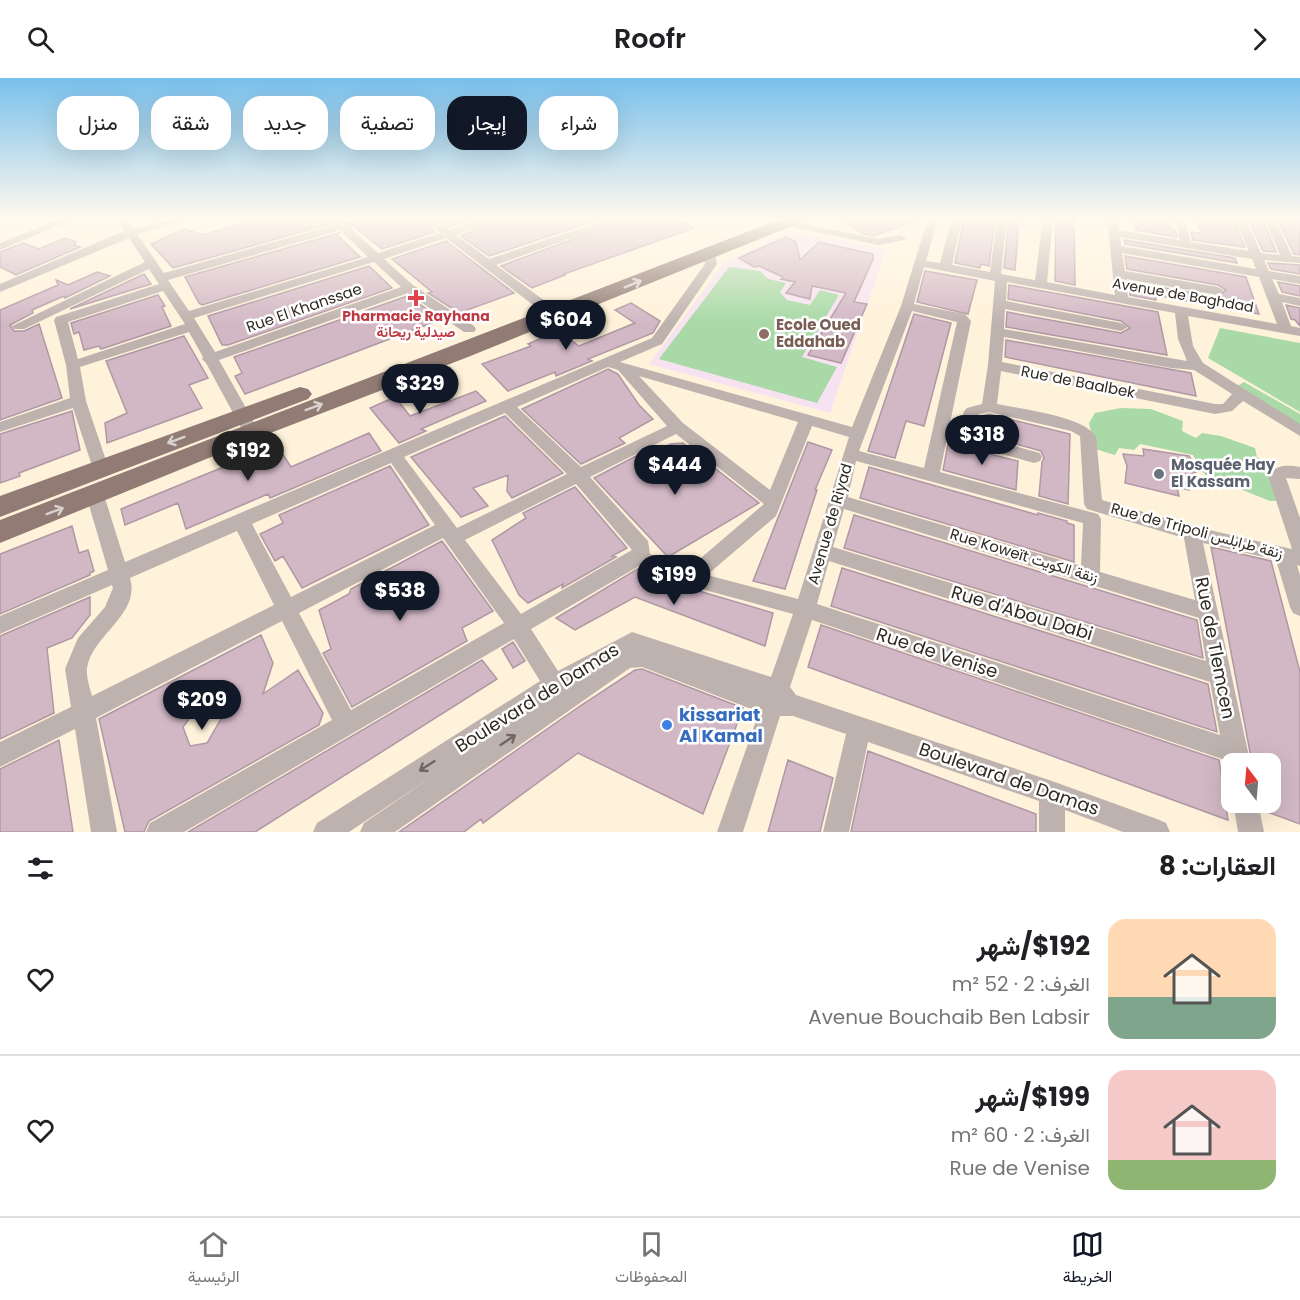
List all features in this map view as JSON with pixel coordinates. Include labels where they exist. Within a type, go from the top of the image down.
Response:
[{"type":"main road","points":[[0,532],[95,495],[246,423],[469,329],[548,308],[677,253]]},
{"type":"main road","points":[[0,507],[101,469],[246,423],[548,308],[708,253]]},
{"type":"street","points":[[0,288],[82,253]]},
{"type":"street","points":[[144,253],[190,321],[246,423]]},
{"type":"street","points":[[101,469],[78,401],[73,365],[61,322],[64,318],[247,253]]},
{"type":"street","points":[[371,253],[410,288],[469,329]]},
{"type":"street","points":[[73,365],[190,321],[390,253]]},
{"type":"street","points":[[473,253],[548,308]]},
{"type":"street","points":[[487,264],[519,253]]},
{"type":"street","points":[[0,625],[507,406],[616,366],[660,338],[711,264],[709,253]]},
{"type":"street","name":"Avenue de Riyad","points":[[730,832],[781,700],[850,454],[907,306],[923,253]]},
{"type":"street","points":[[945,268],[949,253]]},
{"type":"street","points":[[1000,253],[998,332],[989,407],[972,411],[965,436],[967,439],[1034,458]]},
{"type":"street","points":[[1041,285],[1044,253]]},
{"type":"street","points":[[1117,253],[1122,299]]},
{"type":"street","points":[[1142,253],[1300,280]]},
{"type":"street","points":[[1240,253],[1294,260]]},
{"type":"street","points":[[1255,253],[1285,329]]},
{"type":"street","name":"Avenue de Baghdad","points":[[920,263],[1300,332]]},
{"type":"street","points":[[19,326],[151,264]]},
{"type":"street","points":[[1119,274],[1218,291]]},
{"type":"street","name":"Rue El Khanssae","points":[[209,359],[410,288]]},
{"type":"street","points":[[1274,297],[1300,302]]},
{"type":"street","points":[[999,304],[1121,327]]},
{"type":"street","points":[[907,306],[960,317],[964,321],[931,474]]},
{"type":"street","points":[[1181,309],[1186,347],[1189,356],[1198,366],[1300,431]]},
{"type":"street","points":[[998,332],[1171,364],[1198,366]]},
{"type":"street","name":"Rue de Baalbek","points":[[995,365],[1215,409],[1227,408],[1241,394]]},
{"type":"street","points":[[616,366],[858,434]]},
{"type":"street","points":[[616,366],[677,427],[773,501]]},
{"type":"street","points":[[0,427],[78,401]]},
{"type":"street","points":[[159,832],[638,557],[642,552],[641,546],[578,475],[507,406]]},
{"type":"street","name":"Rue de Tripoli زنقة طرابلس","points":[[989,407],[1076,427],[1086,433],[1093,511],[1295,553]]},
{"type":"street","points":[[690,578],[770,512],[807,420]]},
{"type":"street","points":[[0,755],[285,610],[677,427]]},
{"type":"street","points":[[393,454],[517,626],[559,693]]},
{"type":"street","points":[[850,454],[1093,511],[1090,576]]},
{"type":"street","points":[[1300,473],[1285,471],[1278,476],[1295,553],[1300,607]]},
{"type":"street","points":[[95,495],[123,588],[113,612],[87,645],[76,669],[104,832]]},
{"type":"street","name":"Rue Koweït زنقة الكويت","points":[[838,501],[1209,613]]},
{"type":"street","points":[[241,521],[285,610],[346,724]]},
{"type":"street","name":"Rue de Tlemcen","points":[[1192,533],[1236,753]]},
{"type":"street","name":"Rue d'Abou Dabi","points":[[822,551],[1221,675]]},
{"type":"street","name":"Rue de Venise","points":[[638,557],[690,578],[805,609],[1223,753]]},
{"type":"street","name":"Boulevard de Damas","points":[[326,832],[559,693],[626,659],[635,657],[642,657],[781,700],[1052,793],[1157,832]]},
{"type":"street","name":"Boulevard de Damas","points":[[373,832],[559,693]]},
{"type":"street","points":[[836,832],[860,727]]},
{"type":"street","points":[[1052,793],[1052,832]]},
{"type":"street","points":[[1247,813],[1251,832]]},
{"type":"shaded area","name":"Ecole Oued Eddahab","points":[[745,253],[885,253],[830,413],[649,364],[724,263]]},
{"type":"green space","points":[[729,267],[760,271],[768,279],[786,283],[780,292],[787,300],[810,305],[820,290],[839,295],[802,357],[837,367],[817,403],[659,359]]},
{"type":"green space","points":[[1220,328],[1300,343],[1300,412],[1208,358]]},
{"type":"green space","points":[[1244,382],[1300,414],[1300,430],[1234,388]]},
{"type":"green space","points":[[1121,408],[1151,409],[1183,421],[1182,431],[1196,438],[1202,433],[1221,436],[1255,448],[1257,457],[1266,463],[1279,501],[1270,501],[1205,475],[1193,455],[1140,444],[1134,450],[1119,448],[1115,455],[1095,449],[1089,423],[1095,413]]},
{"type":"building","points":[[0,253],[66,253],[16,275],[0,267]]},
{"type":"building","points":[[159,253],[226,253],[173,268]]},
{"type":"building","points":[[268,253],[356,253],[360,257],[202,305],[185,277]]},
{"type":"building","points":[[409,253],[462,253],[514,293],[459,313],[428,293],[432,292],[392,259]]},
{"type":"building","points":[[535,253],[623,253],[532,288],[501,266]]},
{"type":"building","points":[[750,253],[798,253],[800,260],[807,253],[873,254],[873,259],[854,302],[867,304],[841,363],[808,355],[846,293],[812,286],[810,299],[786,293],[795,282],[781,279],[783,277],[759,266],[754,267],[739,258]]},
{"type":"building","points":[[957,253],[991,253],[989,266],[981,264],[980,268],[955,263]]},
{"type":"building","points":[[1005,253],[1016,253],[1015,270],[1004,268]]},
{"type":"building","points":[[1055,253],[1075,253],[1075,285],[1055,281]]},
{"type":"building","points":[[1179,253],[1205,253],[1235,258],[1237,263]]},
{"type":"building","points":[[1125,256],[1246,277],[1259,314],[1155,295],[1156,300],[1130,295],[1129,282],[1218,297],[1226,290],[1218,285],[1127,269]]},
{"type":"building","points":[[1268,263],[1300,265],[1300,274],[1271,269]]},
{"type":"building","points":[[369,266],[392,288],[228,345],[222,345],[208,316]]},
{"type":"building","points":[[925,271],[977,280],[968,314],[917,302]]},
{"type":"building","points":[[97,272],[110,276],[65,298],[64,296],[32,310],[33,313],[10,325],[14,331],[24,331],[39,324],[62,398],[0,420],[0,310],[58,285],[56,280],[68,285]]},
{"type":"building","points":[[144,274],[151,284],[70,309]]},
{"type":"building","points":[[1278,282],[1300,286],[1300,296],[1282,292]]},
{"type":"building","points":[[1009,285],[1158,312],[1167,355],[1006,327],[1007,312],[1121,333],[1130,328],[1121,321],[1008,299]]},
{"type":"building","points":[[158,295],[165,306],[162,307],[171,326],[101,349],[99,346],[84,350],[79,332],[74,334],[71,323]]},
{"type":"building","points":[[407,296],[442,319],[245,394],[235,376],[242,373],[234,357]]},
{"type":"building","points":[[631,303],[660,321],[653,333],[588,359],[592,361],[556,376],[555,372],[508,391],[482,364],[531,346],[528,344],[558,331],[579,346],[635,323],[615,310]]},
{"type":"building","points":[[1286,305],[1300,308],[1300,326],[1291,319]]},
{"type":"building","points":[[914,314],[951,323],[924,426],[906,421],[895,458],[868,451]]},
{"type":"building","points":[[184,336],[208,378],[189,385],[202,408],[107,443],[105,423],[127,413],[106,361]]},
{"type":"building","points":[[1006,340],[1191,373],[1196,396],[1005,357]]},
{"type":"building","points":[[608,369],[618,374],[639,405],[653,419],[619,438],[625,443],[581,464],[522,409]]},
{"type":"building","points":[[476,391],[486,401],[421,429],[426,431],[399,443],[370,408],[395,397],[410,416]]},
{"type":"building","points":[[72,411],[80,450],[19,473],[20,476],[0,483],[0,434]]},
{"type":"building","points":[[989,414],[1070,434],[1068,504],[1039,496],[1044,458],[1041,451],[976,433],[981,416]]},
{"type":"building","points":[[505,416],[563,473],[512,498],[507,491],[508,475],[473,488],[488,506],[461,517],[411,457]]},
{"type":"building","points":[[369,433],[381,451],[270,498],[268,494],[186,529],[178,503],[125,525],[121,509],[277,445],[291,467]]},
{"type":"building","points":[[808,442],[832,450],[815,490],[817,490],[785,589],[753,581]]},
{"type":"building","points":[[683,443],[759,503],[668,557],[594,478],[638,455],[653,469],[656,450],[671,444]]},
{"type":"building","points":[[948,444],[1018,461],[1016,490],[943,470]]},
{"type":"building","name":"Mosquée Hay El Kassam","points":[[1143,449],[1189,456],[1199,471],[1187,476],[1189,490],[1177,487],[1179,496],[1125,483],[1127,466],[1123,454],[1144,456]]},
{"type":"building","points":[[390,466],[429,525],[302,588],[283,556],[275,561],[260,534],[283,523],[279,515]]},
{"type":"building","points":[[869,467],[1038,515],[1038,513],[1067,521],[1074,525],[1074,562],[860,498]]},
{"type":"building","points":[[575,487],[627,548],[612,556],[616,557],[562,588],[563,584],[528,603],[519,595],[492,540],[526,518],[523,513]]},
{"type":"building","points":[[854,515],[1197,620],[1203,658],[844,548]]},
{"type":"building","points":[[72,526],[79,553],[88,550],[94,571],[90,575],[0,614],[0,554]]},
{"type":"building","points":[[442,541],[493,611],[462,628],[467,641],[352,707],[323,653],[331,649],[319,610],[349,594],[351,589]]},
{"type":"building","points":[[1211,547],[1271,561],[1300,672],[1300,824],[1270,813],[1281,813],[1281,753],[1250,752]]},
{"type":"building","points":[[639,568],[689,588],[773,613],[765,646],[635,597],[575,630],[556,618]]},
{"type":"building","points":[[842,568],[1208,684],[1217,732],[831,606]]},
{"type":"building","points":[[90,597],[90,615],[72,638],[47,648],[54,713],[0,739],[0,636]]},
{"type":"building","points":[[821,625],[1219,760],[1221,813],[1227,813],[1228,820],[808,667]]},
{"type":"building","points":[[261,635],[273,663],[263,694],[298,670],[323,713],[319,725],[149,821],[144,832],[125,832],[99,719]],"holes":[[[198,707],[222,717],[207,743],[190,746],[183,727]]]},
{"type":"building","points":[[513,642],[525,661],[513,668],[502,649]]},
{"type":"building","points":[[482,660],[497,679],[255,832],[188,832]]},
{"type":"building","name":"kissariat Al Kamal","points":[[642,669],[743,708],[703,814],[578,753],[483,823],[481,819],[464,832],[399,832],[580,706],[635,670]]},
{"type":"building","points":[[59,740],[73,832],[0,832],[0,769]]},
{"type":"building","points":[[868,751],[1036,814],[1036,832],[851,832]]},
{"type":"building","points":[[788,760],[833,778],[820,832],[768,832]]},
{"type":"place","name":"Pharmacie Rayhana صيدلية ريحانة","points":[[416,298]]},
{"type":"place","name":"Ecole Oued Eddahab","points":[[764,334]]},
{"type":"place","name":"Mosquée Hay El Kassam","points":[[1159,474]]},
{"type":"place","name":"kissariat Al Kamal","points":[[667,725]]}]
